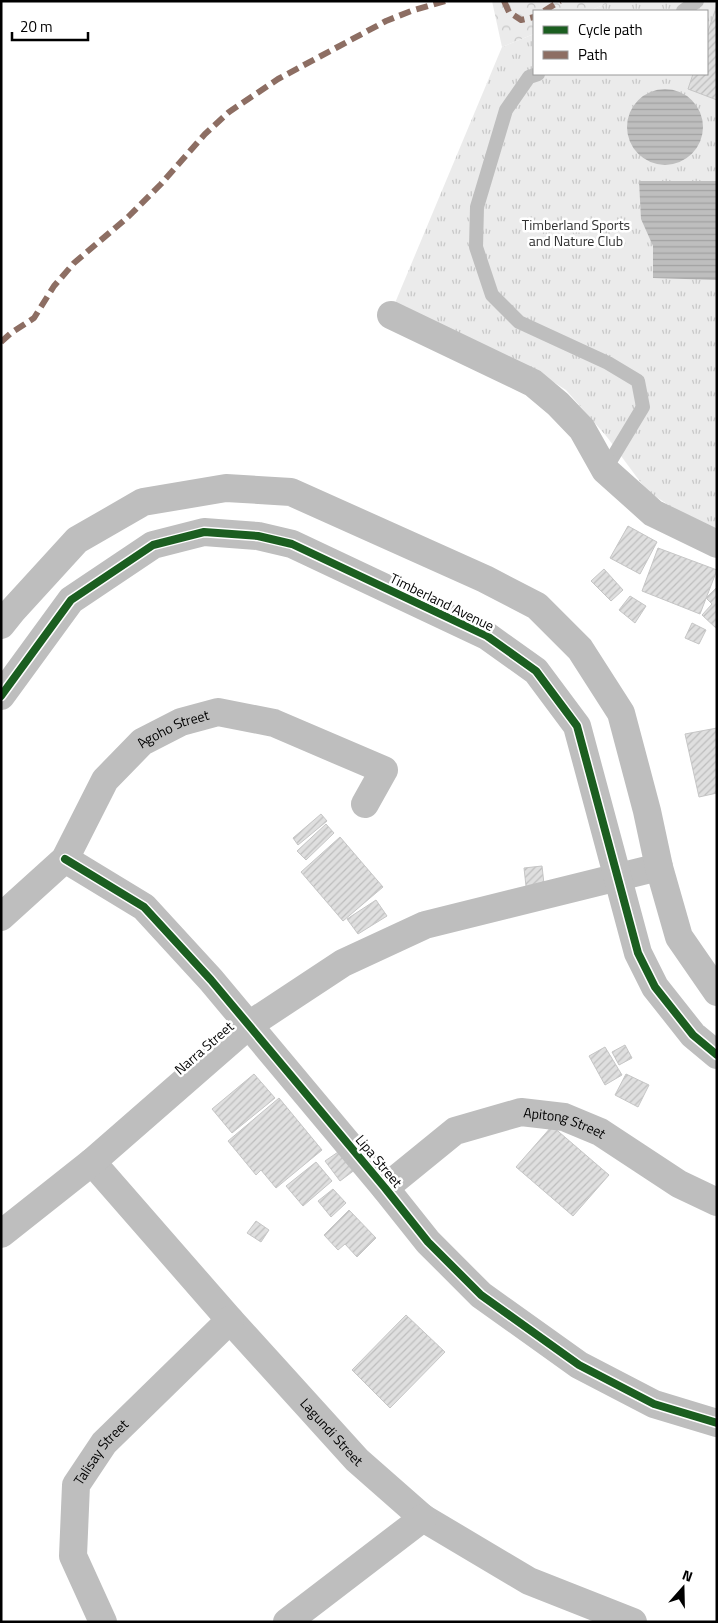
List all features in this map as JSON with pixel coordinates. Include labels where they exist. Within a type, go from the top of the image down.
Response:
[{"type":"street","points":[[392,315],[533,383],[582,428],[605,470],[653,513],[717,544]]},
{"type":"street","points":[[1,625],[12,610],[78,540],[143,502],[226,488],[292,492],[485,579],[536,606],[580,649],[621,713],[648,811],[659,867],[679,937],[717,992]]},
{"type":"street","name":"Timberland Avenue","points":[[1,696],[71,600],[153,545],[204,532],[258,536],[292,544],[487,636],[536,671],[577,726],[638,953],[655,987],[693,1035],[717,1055]]},
{"type":"street","name":"Agoho Street","points":[[1,917],[65,859],[105,780],[142,742],[181,722],[218,712],[274,723],[384,770],[365,804]]},
{"type":"street","name":"Lipa Street","points":[[65,859],[144,907],[211,980],[386,1188],[428,1242],[481,1295],[579,1365],[654,1404],[717,1423]]},
{"type":"street","name":"Narra Street","points":[[1,1234],[92,1162],[249,1025],[343,963],[425,925],[659,867]]},
{"type":"street","name":"Apitong Street","points":[[386,1188],[455,1131],[521,1112],[564,1117],[600,1132],[679,1184],[717,1202]]},
{"type":"street","name":"Lagundi Street","points":[[92,1162],[230,1320],[357,1460],[423,1518],[529,1581],[633,1622]]},
{"type":"street","name":"Talisay Street","points":[[103,1622],[73,1556],[76,1485],[104,1443],[230,1320]]},
{"type":"street","points":[[287,1622],[423,1518]]},
{"type":"lane","points":[[684,10],[698,1]]},
{"type":"lane","points":[[535,75],[529,77],[506,110],[477,207],[476,247],[492,296],[519,322],[608,363],[638,381],[643,407],[605,470]]},
{"type":"green space","points":[[492,1],[613,1],[591,10],[533,10],[533,34],[502,47]]},
{"type":"green space","name":"Timberland Sports and Nature Club","points":[[613,1],[717,1],[717,533],[693,521],[647,491],[607,437],[566,390],[536,371],[395,303],[502,47],[533,34],[533,75],[708,75],[708,10],[591,10]]},
{"type":"shaded area","points":[[665,89],[679,92],[692,100],[700,113],[703,127],[700,141],[692,154],[679,162],[665,165],[651,162],[638,154],[630,141],[627,127],[630,113],[638,100],[651,92]]},
{"type":"shaded area","points":[[639,181],[717,181],[717,280],[653,278],[653,246],[641,219]]},
{"type":"building","points":[[717,5],[717,100],[688,89],[693,75],[708,75],[708,31]]},
{"type":"building","points":[[628,526],[657,542],[640,574],[610,558]]},
{"type":"building","points":[[658,548],[717,570],[700,614],[642,591]]},
{"type":"building","points":[[604,569],[623,590],[611,601],[591,581]]},
{"type":"building","points":[[717,587],[717,629],[702,615],[712,604],[706,598]]},
{"type":"building","points":[[630,596],[646,606],[635,623],[619,610]]},
{"type":"building","points":[[692,623],[706,630],[699,644],[685,638]]},
{"type":"building","points":[[717,728],[717,793],[699,797],[685,734]]},
{"type":"building","points":[[321,814],[327,821],[298,845],[293,838]]},
{"type":"building","points":[[326,824],[334,833],[306,860],[297,851]]},
{"type":"building","points":[[340,837],[383,887],[343,921],[301,872]]},
{"type":"building","points":[[542,866],[545,893],[527,895],[524,868]]},
{"type":"building","points":[[376,900],[387,916],[358,934],[347,919]]},
{"type":"building","points":[[625,1045],[632,1058],[619,1065],[612,1052]]},
{"type":"building","points":[[605,1047],[622,1075],[605,1085],[589,1056]]},
{"type":"building","points":[[254,1074],[275,1098],[232,1133],[212,1109]]},
{"type":"building","points":[[626,1074],[649,1085],[638,1107],[615,1095]]},
{"type":"building","points":[[279,1098],[322,1150],[276,1188],[261,1170],[256,1175],[228,1141]]},
{"type":"building","points":[[552,1126],[609,1175],[573,1216],[516,1167]]},
{"type":"building","points":[[341,1150],[356,1169],[340,1181],[325,1161]]},
{"type":"building","points":[[316,1162],[332,1181],[303,1206],[286,1186]]},
{"type":"building","points":[[333,1189],[346,1203],[331,1217],[318,1201]]},
{"type":"building","points":[[349,1210],[376,1238],[357,1257],[345,1244],[338,1250],[324,1235]]},
{"type":"building","points":[[256,1221],[269,1230],[261,1242],[247,1233]]},
{"type":"building","points":[[406,1315],[445,1352],[390,1408],[352,1370]]},
{"type":"marked path","points":[[1,342],[34,318],[54,286],[74,263],[128,217],[161,184],[205,134],[229,112],[278,79],[386,21],[445,1]]},
{"type":"marked path","points":[[504,1],[509,12],[521,20],[533,17]]},
{"type":"marked path","points":[[546,10],[560,1]]},
{"type":"cycle path","points":[[1,696],[71,600],[153,545],[204,532],[258,536],[292,544],[487,636],[536,671],[577,726],[638,953],[655,987],[693,1035],[717,1055]]},
{"type":"cycle path","points":[[65,859],[144,907],[211,980],[428,1242],[481,1295],[579,1365],[654,1404],[717,1423]]}]
